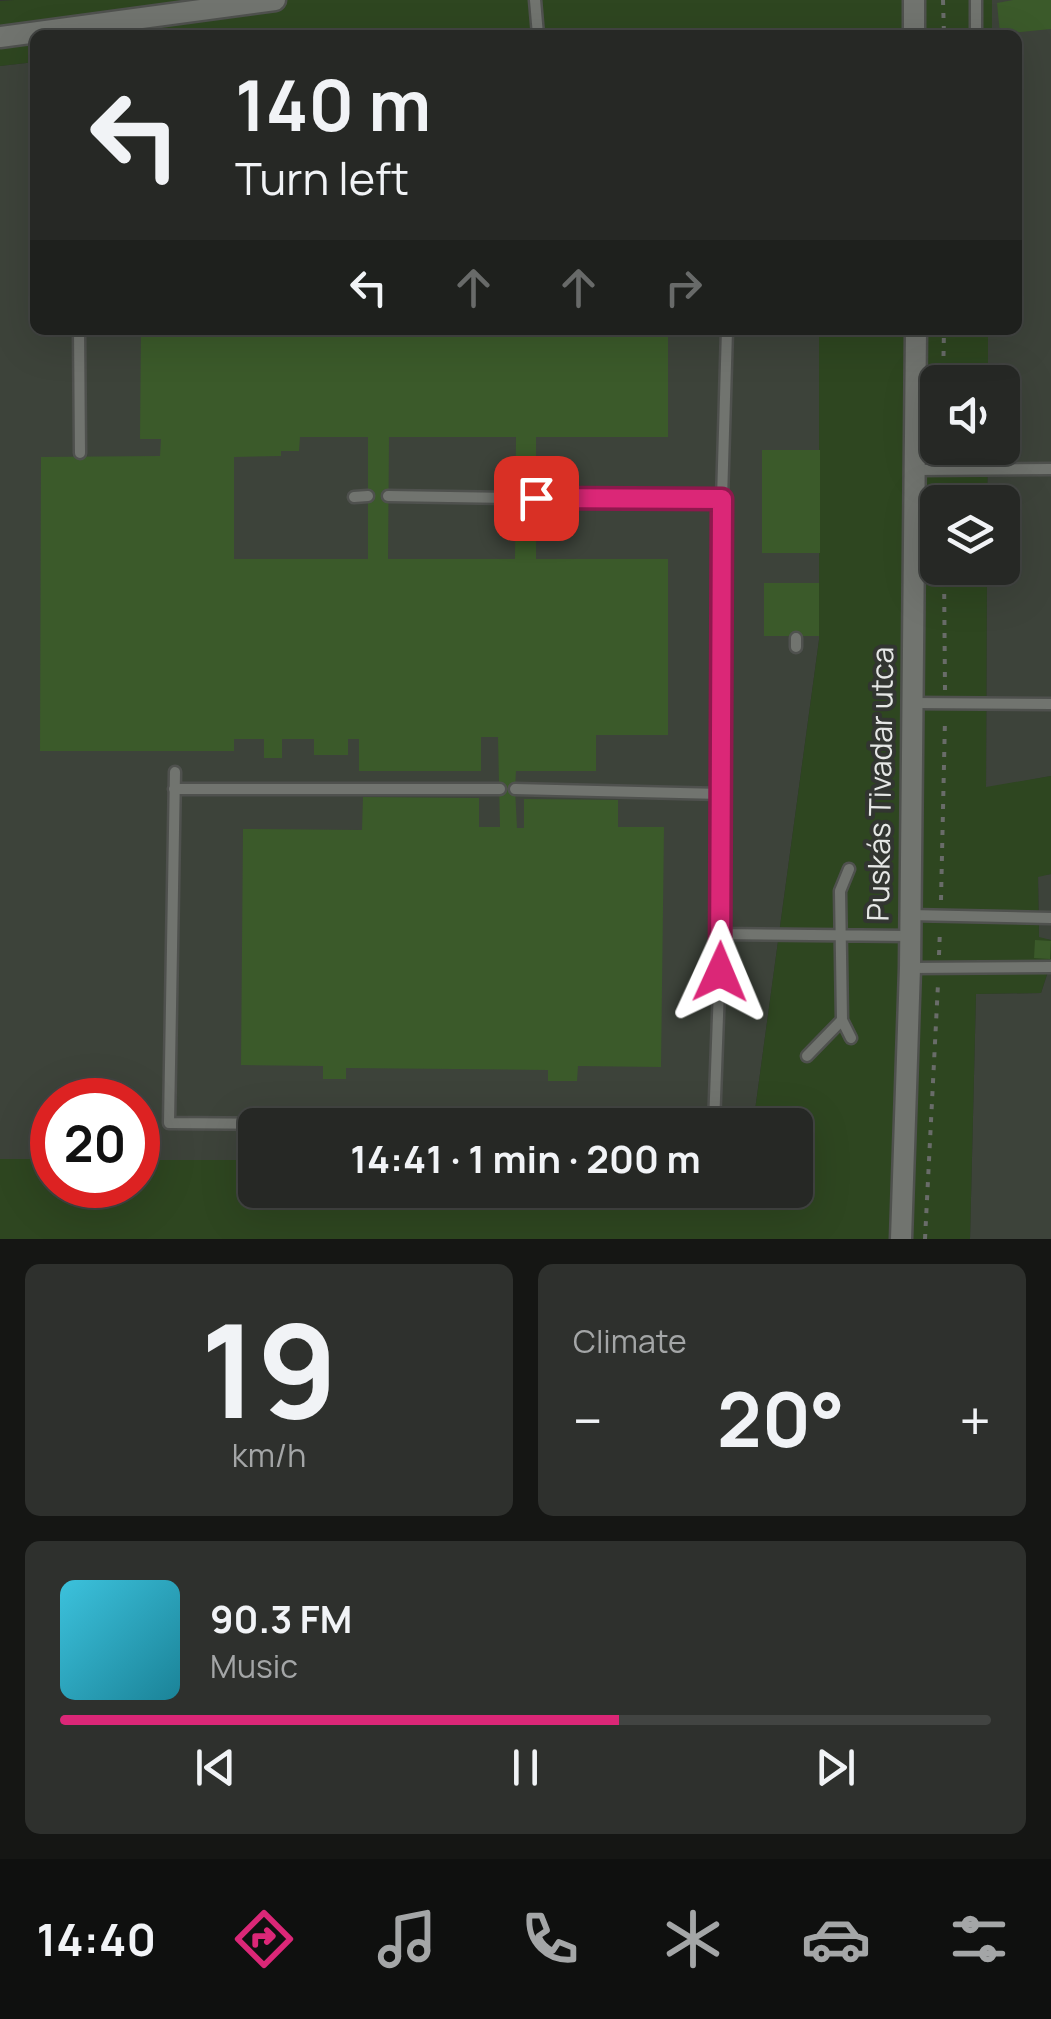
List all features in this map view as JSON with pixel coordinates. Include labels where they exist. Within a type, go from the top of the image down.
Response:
[{"type":"street","points":[[52,30],[275,0]]},
{"type":"street","points":[[914,0],[914,30]]},
{"type":"street","points":[[0,37],[30,33]]},
{"type":"street","name":"Puskás Tivadar utca","points":[[901,1239],[910,968],[916,335]]},
{"type":"lane","points":[[535,0],[538,30]]},
{"type":"lane","points":[[976,0],[976,30]]},
{"type":"lane","points":[[79,335],[80,453]]},
{"type":"lane","points":[[715,1108],[721,934],[722,499],[727,335]]},
{"type":"lane","points":[[914,470],[1051,469]]},
{"type":"lane","points":[[354,497],[368,496]]},
{"type":"lane","points":[[388,496],[516,498]]},
{"type":"lane","points":[[536,498],[722,499]]},
{"type":"lane","points":[[912,703],[1051,704]]},
{"type":"lane","points":[[175,772],[169,1123],[238,1124]]},
{"type":"lane","points":[[174,788],[500,789]]},
{"type":"lane","points":[[516,790],[721,794]]},
{"type":"lane","points":[[849,868],[840,891],[842,1020],[852,1038]]},
{"type":"lane","points":[[832,878],[840,891]]},
{"type":"lane","points":[[721,934],[841,936],[910,925],[1051,918]]},
{"type":"lane","points":[[910,968],[1051,967]]},
{"type":"lane","points":[[807,1056],[842,1020]]},
{"type":"path","points":[[943,0],[944,30]]},
{"type":"path","points":[[943,365],[944,335]]},
{"type":"shaded area","points":[[992,0],[1051,0],[1051,776],[986,788],[987,585],[1020,585],[1020,485],[987,485],[988,465],[1020,465],[1020,365],[988,365],[988,335],[1022,335],[1022,30],[992,30]]},
{"type":"shaded area","points":[[30,63],[30,335],[819,335],[819,640],[755,1108],[238,1108],[238,1160],[160,1160],[160,1078],[30,1078],[30,1159],[0,1159],[0,66]]},
{"type":"shaded area","points":[[1051,874],[1051,940],[1039,938],[1038,876]]},
{"type":"shaded area","points":[[1051,962],[1051,1239],[970,1239],[976,994],[1041,993]]},
{"type":"green space","points":[[992,0],[992,30],[30,30],[30,63],[0,66],[0,1]]},
{"type":"green space","points":[[819,335],[988,335],[988,365],[920,365],[920,465],[988,465],[987,485],[920,485],[920,585],[987,585],[986,787],[1051,776],[1051,874],[1038,877],[1039,937],[1051,940],[1051,962],[1041,993],[976,994],[970,1239],[0,1239],[0,1159],[30,1159],[30,1208],[160,1208],[160,1160],[238,1160],[238,1208],[813,1208],[813,1108],[755,1108],[819,640]]},
{"type":"building","points":[[1051,0],[1051,29],[1000,30],[997,3]]},
{"type":"building","points":[[141,335],[668,335],[668,437],[536,437],[536,559],[668,559],[668,735],[596,735],[596,771],[516,771],[515,789],[517,828],[524,828],[524,799],[618,800],[618,827],[664,827],[661,1067],[578,1066],[577,1081],[548,1081],[548,1070],[346,1068],[346,1079],[323,1079],[323,1066],[241,1065],[243,829],[362,830],[363,797],[479,798],[479,827],[500,827],[498,737],[481,737],[481,771],[359,771],[359,739],[348,739],[348,755],[314,755],[314,739],[282,739],[282,758],[264,758],[264,739],[234,739],[234,751],[40,751],[41,457],[160,456],[161,439],[140,439]],"holes":[[[300,437],[368,437],[368,559],[234,559],[234,457],[281,456],[281,451],[299,451]],[[389,437],[516,437],[515,559],[388,559]]]},
{"type":"building","points":[[762,450],[820,450],[820,553],[762,553]]},
{"type":"building","points":[[764,583],[819,583],[819,636],[764,636]]},
{"type":"building","points":[[1035,940],[1051,941],[1050,959],[1034,958]]},
{"type":"route","points":[[536,498],[722,499],[720,972]]}]
